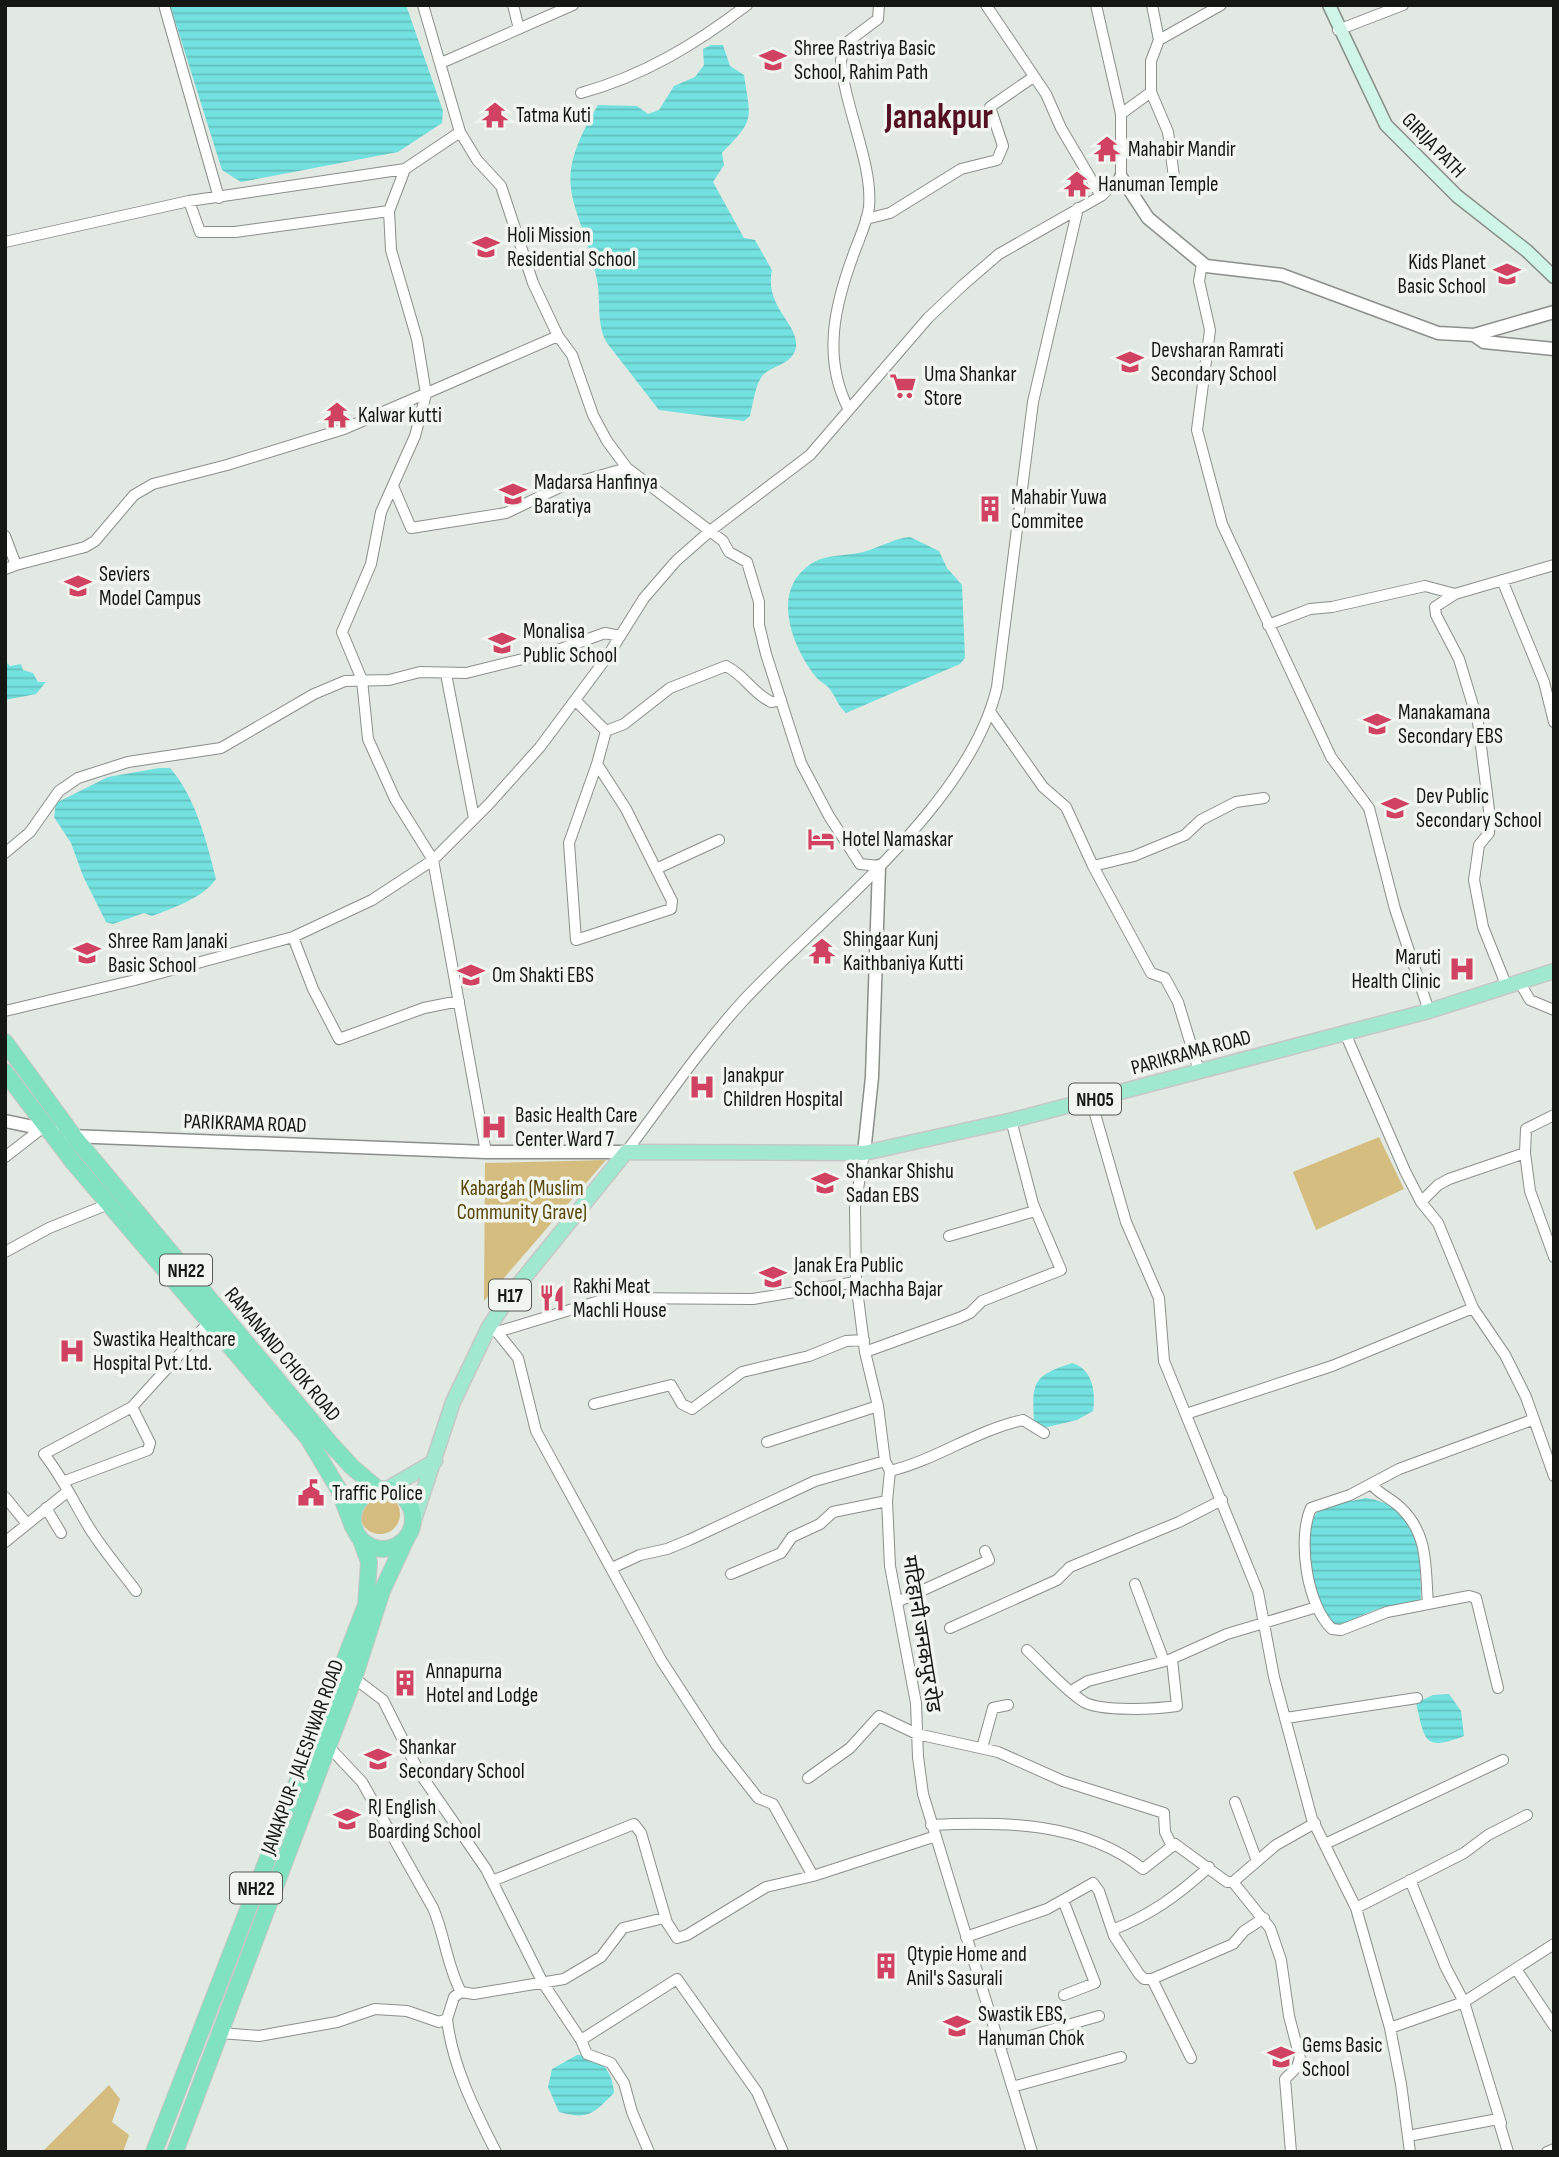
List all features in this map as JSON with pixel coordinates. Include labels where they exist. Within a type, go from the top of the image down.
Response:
[{"type":"highway","name":"RAMANAND CHOK ROAD","points":[[5,1042],[75,1138],[330,1443],[352,1467],[383,1489]]},
{"type":"highway","name":"RAMANAND CHOK ROAD","points":[[5,1072],[43,1129],[111,1203],[208,1323],[308,1438],[328,1469],[357,1534]]},
{"type":"highway","name":"NH22","points":[[383,1489],[398,1492],[410,1504],[410,1531]]},
{"type":"highway","points":[[383,1489],[364,1494],[356,1504],[357,1534],[372,1548],[386,1549],[399,1545],[410,1531]]},
{"type":"highway","name":"JANAKPUR- JALESHWAR ROAD","points":[[175,2152],[355,1678],[382,1591],[410,1531]]},
{"type":"highway","name":"JANAKPUR- JALESHWAR ROAD","points":[[154,2152],[366,1605],[369,1562],[357,1534]]},
{"type":"main road","name":"GIRIJA PATH","points":[[1329,5],[1338,30],[1387,125],[1457,196],[1527,251],[1554,277]]},
{"type":"main road","name":"PARIKRAMA ROAD","points":[[626,1152],[864,1153],[1011,1121],[1429,1011],[1554,971]]},
{"type":"main road","name":"H17","points":[[410,1531],[453,1402],[511,1294],[626,1152]]},
{"type":"main road","points":[[383,1489],[435,1461]]},
{"type":"street","points":[[163,5],[219,198]]},
{"type":"street","points":[[424,5],[460,132],[477,160],[501,186],[533,283],[558,336],[572,355],[593,415],[627,468],[723,541],[729,552],[747,562],[759,603],[761,635],[801,763],[829,816],[860,864],[879,866]]},
{"type":"street","points":[[513,5],[519,29]]},
{"type":"street","points":[[440,63],[573,5]]},
{"type":"street","points":[[581,93],[616,83],[655,66],[747,5]]},
{"type":"street","points":[[848,408],[839,392],[834,367],[835,316],[841,288],[866,219],[867,181],[841,60],[846,43],[878,19],[879,5]]},
{"type":"street","points":[[986,5],[1056,111],[1061,128],[1101,195]]},
{"type":"street","points":[[1097,5],[1121,114],[1121,177],[1148,218],[1202,264],[1282,275],[1438,333],[1474,335],[1554,312]]},
{"type":"street","points":[[1152,5],[1159,40],[1151,61],[1151,92],[1168,132],[1174,177]]},
{"type":"street","points":[[1159,40],[1220,5]]},
{"type":"street","points":[[1338,30],[1403,5]]},
{"type":"street","points":[[866,219],[890,213],[961,169],[997,160],[1003,146],[990,107],[1032,78]]},
{"type":"street","points":[[1121,114],[1151,92]]},
{"type":"street","points":[[5,242],[189,201],[405,169],[460,132]]},
{"type":"street","points":[[405,169],[389,211],[391,250],[417,338],[426,394],[415,436],[381,512],[371,564],[342,632],[362,680],[368,739],[395,799],[433,860],[486,1152]]},
{"type":"street","points":[[5,1011],[131,981],[293,937],[372,900],[433,860],[540,747],[645,598],[676,561],[710,531],[810,455],[848,408],[963,285],[999,254],[1101,195],[1121,177]]},
{"type":"street","points":[[189,201],[200,232],[235,232],[389,211]]},
{"type":"street","points":[[626,1152],[740,1004],[879,866],[945,791],[977,744],[991,713],[1001,665],[1033,402],[1078,208]]},
{"type":"street","points":[[1202,264],[1199,281],[1210,330],[1197,430],[1222,524],[1331,757],[1369,808],[1395,909],[1429,1011]]},
{"type":"street","points":[[1474,335],[1484,342],[1554,349]]},
{"type":"street","points":[[5,569],[85,547],[95,541],[134,495],[153,484],[304,443],[426,394],[469,372],[558,336]]},
{"type":"street","points":[[393,486],[411,528],[506,513],[560,487],[627,468]]},
{"type":"street","points":[[5,536],[16,565]]},
{"type":"street","points":[[1554,565],[1455,594],[1435,607],[1436,615],[1459,659],[1478,722],[1490,818],[1489,834],[1479,845],[1474,880],[1483,927],[1514,985],[1530,1000],[1554,1010]]},
{"type":"street","points":[[1502,580],[1544,682],[1554,722]]},
{"type":"street","points":[[1268,625],[1310,609],[1425,586],[1455,594]]},
{"type":"street","points":[[5,853],[30,832],[60,791],[78,778],[128,762],[221,748],[314,694],[345,681],[389,680],[421,672],[446,674],[505,664],[605,633],[620,636]]},
{"type":"street","points":[[606,731],[624,724],[670,688],[726,666],[745,676],[754,693],[771,702],[781,700]]},
{"type":"street","points":[[446,674],[474,818]]},
{"type":"street","points":[[575,700],[606,731]]},
{"type":"street","points":[[991,713],[1043,787],[1066,807],[1093,866],[1151,973],[1165,978],[1178,1002],[1199,1071]]},
{"type":"street","points":[[597,764],[626,809],[672,901],[671,909],[576,940],[569,843],[606,731]]},
{"type":"street","points":[[1093,866],[1134,856],[1185,835],[1201,820],[1236,802],[1264,798]]},
{"type":"street","points":[[656,869],[719,840]]},
{"type":"street","points":[[864,1153],[872,1077],[879,866]]},
{"type":"street","points":[[293,937],[313,989],[339,1039],[424,1008],[459,1001]]},
{"type":"street","points":[[1345,1033],[1385,1131],[1421,1202],[1438,1223],[1473,1308],[1505,1355],[1526,1397],[1554,1476]]},
{"type":"street","points":[[1091,1100],[1126,1222],[1159,1298],[1164,1361],[1258,1592],[1286,1718],[1315,1823],[1356,1908],[1390,2028],[1410,2152]]},
{"type":"street","points":[[1554,1115],[1526,1129],[1524,1153],[1530,1192],[1554,1257]]},
{"type":"street","name":"PARIKRAMA ROAD","points":[[5,1121],[75,1138],[486,1152]]},
{"type":"street","points":[[865,1352],[959,1318],[970,1313],[982,1301],[1057,1273],[1061,1267],[1046,1243],[1035,1211],[1011,1121]]},
{"type":"street","points":[[5,1157],[43,1129]]},
{"type":"street","name":"NH05","points":[[486,1152],[626,1152]]},
{"type":"street","name":"मटिहानी जनकपुर रोड","points":[[864,1153],[855,1207],[856,1282],[865,1352],[878,1406],[887,1466],[890,1566],[916,1703],[923,1794],[1032,2152]]},
{"type":"street","points":[[1421,1202],[1438,1185],[1449,1179],[1524,1153]]},
{"type":"street","points":[[5,1252],[49,1228],[111,1203]]},
{"type":"street","points":[[949,1237],[1035,1211]]},
{"type":"street","points":[[813,1876],[773,1804],[758,1798],[696,1717],[661,1660],[536,1431],[518,1358],[493,1329],[609,1298],[753,1299],[856,1282]]},
{"type":"street","points":[[1186,1414],[1332,1366],[1473,1308]]},
{"type":"street","points":[[136,1591],[44,1454],[132,1407],[208,1323]]},
{"type":"street","points":[[594,1404],[671,1385],[682,1404],[692,1409],[742,1372],[809,1356],[846,1341],[864,1340]]},
{"type":"street","points":[[767,1442],[878,1406]]},
{"type":"street","points":[[5,1542],[46,1508],[66,1487],[148,1450],[150,1443],[132,1407]]},
{"type":"street","points":[[612,1568],[640,1555],[678,1545],[815,1480],[945,1452],[1002,1424],[1023,1420],[1044,1433]]},
{"type":"street","points":[[1498,1688],[1476,1598],[1469,1596],[1387,1612],[1341,1630],[1332,1629],[1317,1607],[1305,1558],[1308,1515],[1315,1506],[1338,1500],[1399,1469],[1532,1420]]},
{"type":"street","points":[[1371,1484],[1399,1505],[1421,1533],[1425,1546],[1428,1604]]},
{"type":"street","points":[[5,1497],[27,1524]]},
{"type":"street","points":[[950,1628],[1057,1580],[1070,1567],[1179,1522],[1222,1500]]},
{"type":"street","points":[[731,1574],[781,1553],[792,1537],[820,1524],[834,1512],[887,1501]]},
{"type":"street","points":[[46,1508],[61,1533]]},
{"type":"street","points":[[897,1602],[989,1560],[985,1551]]},
{"type":"street","points":[[1027,1650],[1086,1703],[1111,1707],[1177,1706],[1168,1660],[1135,1584]]},
{"type":"street","points":[[1071,1690],[1088,1681],[1168,1660],[1211,1640],[1317,1607]]},
{"type":"street","points":[[355,1678],[383,1700],[419,1772],[492,1881],[543,1983],[581,2040],[587,2054],[611,2063],[624,2083],[632,2112],[649,2152]]},
{"type":"street","points":[[1286,1718],[1417,1698]]},
{"type":"street","points":[[982,1748],[993,1708],[1008,1705]]},
{"type":"street","points":[[808,1778],[850,1748],[876,1717],[917,1734],[982,1748],[1063,1781],[1164,1813],[1165,1832],[1171,1844],[1233,1882],[1264,1918],[1281,1960],[1289,2016],[1300,2058],[1297,2067],[1285,2079],[1291,2152]]},
{"type":"street","points":[[328,1747],[362,1782],[433,1908],[442,1930],[449,1968],[461,1992]]},
{"type":"street","points":[[1325,1844],[1503,1760]]},
{"type":"street","points":[[1236,1802],[1258,1861]]},
{"type":"street","points":[[1356,1908],[1527,1815]]},
{"type":"street","points":[[1233,1882],[1291,1835],[1315,1823]]},
{"type":"street","points":[[492,1881],[634,1824],[641,1833],[665,1919],[677,1938]]},
{"type":"street","points":[[931,1825],[995,1824],[1069,1832],[1119,1851],[1143,1869],[1171,1844]]},
{"type":"street","points":[[677,1938],[766,1887],[813,1876],[936,1836]]},
{"type":"street","points":[[1112,1930],[1146,1917],[1173,1900],[1209,1867]]},
{"type":"street","points":[[1410,1881],[1446,1968],[1464,2002],[1502,2123],[1508,2152]]},
{"type":"street","points":[[966,1937],[1063,1900],[1093,1883],[1099,1891],[1112,1930],[1139,1974],[1144,1979],[1152,1979],[1233,1944],[1244,1931],[1264,1918]]},
{"type":"street","points":[[1063,1900],[1096,1983],[1064,1995]]},
{"type":"street","points":[[496,2152],[472,2107],[458,2066],[447,2019],[454,1997],[461,1992],[474,1994],[564,1979],[601,1958],[623,1928],[664,1918],[677,1938]]},
{"type":"street","points":[[1390,2028],[1464,2002],[1554,1944]]},
{"type":"street","points":[[1516,1969],[1554,2026]]},
{"type":"street","points":[[581,2040],[677,1979],[757,2092],[783,2152]]},
{"type":"street","points":[[1152,1979],[1191,2058]]},
{"type":"street","points":[[220,2033],[259,2036],[337,2022],[375,2009],[407,2011],[439,2022],[447,2019]]},
{"type":"street","points":[[999,2045],[1099,2016]]},
{"type":"street","points":[[1012,2087],[1121,2057]]},
{"type":"street","points":[[1408,2136],[1492,2119],[1498,2119],[1502,2123]]},
{"type":"street","points":[[1547,2152],[1554,2149]]},
{"type":"green space","points":[[1379,1137],[1404,1189],[1316,1230],[1293,1172]]},
{"type":"green space","name":"Kabargah (Muslim Community Grave)","points":[[606,1160],[484,1301],[485,1163]]},
{"type":"green space","points":[[380,1494],[388,1495],[394,1500],[399,1506],[399,1522],[394,1528],[388,1533],[380,1534],[372,1533],[366,1528],[361,1522],[360,1514],[361,1506],[366,1500],[372,1495]]},
{"type":"green space","points":[[109,2085],[120,2099],[112,2122],[129,2135],[123,2152],[42,2152]]},
{"type":"water","points":[[170,5],[406,5],[443,111],[442,123],[398,152],[241,182],[222,170]]},
{"type":"water","points":[[711,45],[723,45],[730,66],[744,75],[749,111],[745,126],[722,153],[724,165],[713,182],[744,238],[755,240],[772,270],[773,294],[796,339],[796,347],[791,357],[761,378],[750,416],[744,421],[659,410],[607,343],[600,320],[597,280],[572,193],[574,156],[598,105],[637,106],[648,114],[659,110],[674,86],[695,77],[704,65],[703,49]]},
{"type":"water","points":[[910,537],[939,551],[947,568],[962,585],[965,658],[960,664],[846,713],[830,689],[816,677],[798,648],[789,616],[788,600],[793,585],[801,572],[816,561],[863,552]]},
{"type":"water","points":[[5,661],[10,666],[21,664],[23,670],[33,673],[38,682],[46,682],[36,694],[5,700]]},
{"type":"water","points":[[170,768],[186,792],[204,835],[216,879],[196,897],[169,910],[152,916],[144,913],[113,924],[106,922],[83,876],[71,843],[54,817],[56,803],[108,777]]},
{"type":"water","points":[[1072,1363],[1089,1376],[1094,1397],[1093,1411],[1077,1420],[1043,1428],[1034,1421],[1033,1398],[1037,1383],[1049,1372]]},
{"type":"water","points":[[1366,1498],[1386,1503],[1410,1523],[1419,1550],[1421,1601],[1385,1607],[1333,1625],[1313,1582],[1307,1549],[1308,1533],[1313,1519],[1322,1507]]},
{"type":"water","points":[[1449,1694],[1461,1711],[1464,1736],[1451,1741],[1433,1742],[1424,1734],[1416,1703],[1433,1695]]},
{"type":"water","points":[[577,2055],[592,2057],[603,2065],[611,2078],[614,2093],[595,2110],[584,2115],[559,2112],[548,2087],[552,2069]]},
{"type":"place","name":"Shree Rastriya Basic School, Rahim Path","points":[[773,60]]},
{"type":"place","name":"Tatma Kuti","points":[[495,115]]},
{"type":"place","name":"Mahabir Mandir","points":[[1107,149]]},
{"type":"place","name":"Hanuman Temple","points":[[1077,184]]},
{"type":"place","name":"Holi Mission Residential School","points":[[486,247]]},
{"type":"place","name":"Kids Planet Basic School","points":[[1507,274]]},
{"type":"place","name":"Devsharan Ramrati Secondary School","points":[[1130,362]]},
{"type":"place","name":"Uma Shankar Store","points":[[903,386]]},
{"type":"place","name":"Kalwar kutti","points":[[337,415]]},
{"type":"place","name":"Madarsa Hanfinya Baratiya","points":[[513,494]]},
{"type":"place","name":"Mahabir Yuwa Commitee","points":[[990,509]]},
{"type":"place","name":"Seviers Model Campus","points":[[78,586]]},
{"type":"place","name":"Monalisa Public School","points":[[502,643]]},
{"type":"place","name":"Manakamana Secondary EBS","points":[[1377,724]]},
{"type":"place","name":"Dev Public Secondary School","points":[[1395,808]]},
{"type":"place","name":"Hotel Namaskar","points":[[821,839]]},
{"type":"place","name":"Shingaar Kunj Kaithbaniya Kutti","points":[[822,951]]},
{"type":"place","name":"Shree Ram Janaki Basic School","points":[[87,953]]},
{"type":"place","name":"Maruti Health Clinic","points":[[1462,969]]},
{"type":"place","name":"Om Shakti EBS","points":[[471,975]]},
{"type":"place","name":"Janakpur Children Hospital","points":[[702,1087]]},
{"type":"place","name":"Basic Health Care Center Ward 7","points":[[494,1127]]},
{"type":"place","name":"Shankar Shishu Sadan EBS","points":[[825,1183]]},
{"type":"place","name":"Janak Era Public School, Machha Bajar","points":[[773,1277]]},
{"type":"place","name":"Rakhi Meat Machli House","points":[[552,1298]]},
{"type":"place","name":"Swastika Healthcare Hospital Pvt. Ltd.","points":[[72,1351]]},
{"type":"place","name":"Traffic Police","points":[[311,1493]]},
{"type":"place","name":"Annapurna Hotel and Lodge","points":[[405,1683]]},
{"type":"place","name":"Shankar Secondary School","points":[[378,1759]]},
{"type":"place","name":"RJ English Boarding School","points":[[347,1819]]},
{"type":"place","name":"Qtypie Home and Anil's Sasurali","points":[[886,1966]]},
{"type":"place","name":"Swastik EBS, Hanuman Chok","points":[[957,2026]]},
{"type":"place","name":"Gems Basic School","points":[[1281,2057]]},
{"type":"district","name":"Janakpur","points":[[939,116]]}]
